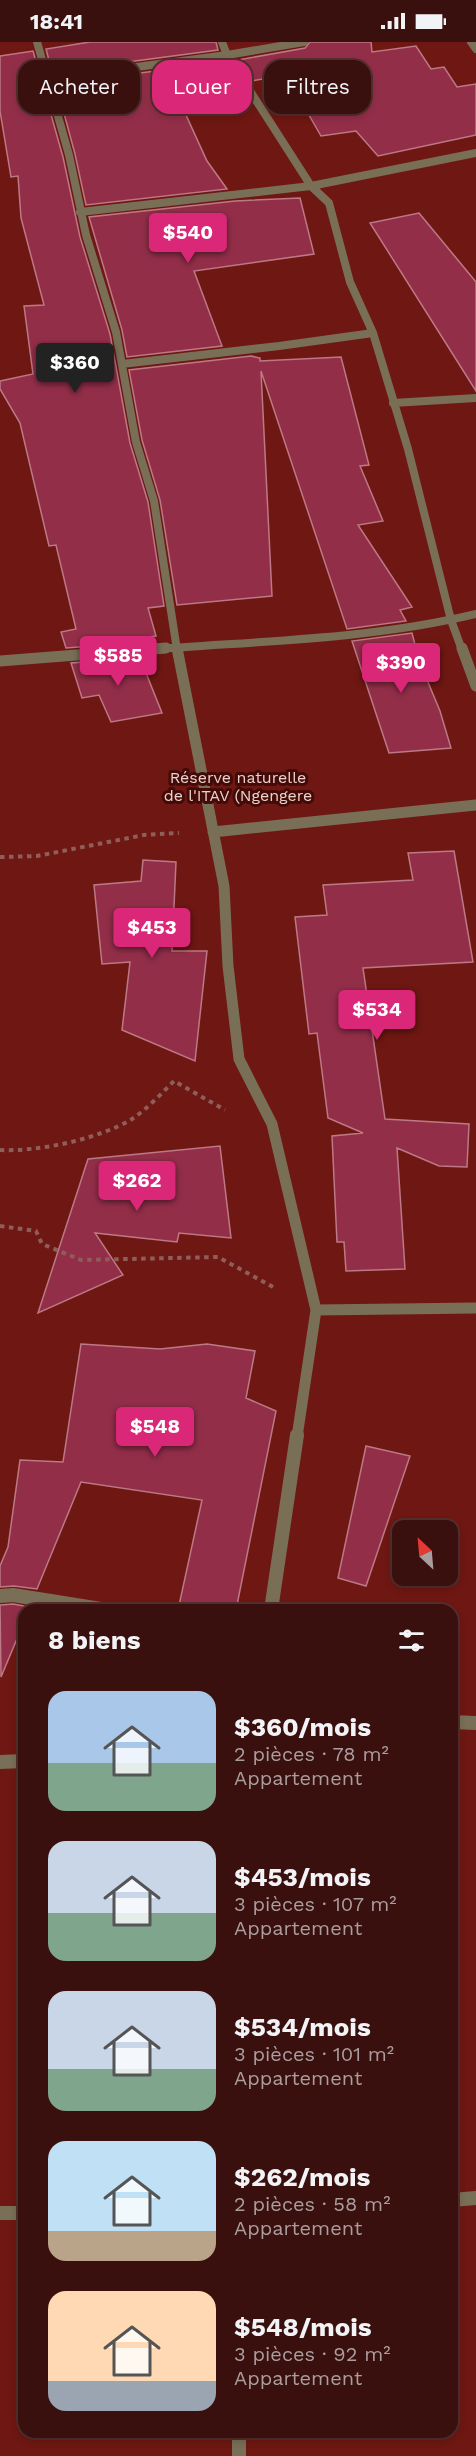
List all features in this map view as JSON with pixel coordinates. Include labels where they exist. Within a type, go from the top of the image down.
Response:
[{"type":"street","points":[[37,42],[41,60]]},
{"type":"street","points":[[222,42],[227,55],[311,186],[328,203],[350,282],[373,333],[408,449],[451,620],[476,686]]},
{"type":"street","points":[[140,67],[304,42]]},
{"type":"street","points":[[471,42],[476,49]]},
{"type":"street","points":[[57,114],[69,155],[80,212],[116,332],[136,442],[154,501],[177,648],[224,886],[228,966],[239,1059],[272,1124],[316,1310],[272,1604]]},
{"type":"street","points":[[80,212],[311,186],[476,153]]},
{"type":"street","points":[[122,364],[215,352],[311,344],[373,333]]},
{"type":"street","points":[[393,403],[476,398]]},
{"type":"street","points":[[0,661],[349,634],[451,620],[476,614]]},
{"type":"street","points":[[213,832],[476,805]]},
{"type":"street","points":[[316,1310],[476,1308]]},
{"type":"street","points":[[0,1596],[67,1604]]},
{"type":"street","points":[[458,1722],[476,1723]]},
{"type":"street","points":[[0,1762],[18,1761]]},
{"type":"street","points":[[458,2200],[476,2198]]},
{"type":"street","points":[[0,2213],[18,2213]]},
{"type":"street","points":[[239,2438],[239,2456]]},
{"type":"path","points":[[0,857],[37,856],[144,835],[213,832]]},
{"type":"path","points":[[0,1150],[11,1153],[72,1141],[131,1119],[174,1081],[220,1109],[272,1124]]},
{"type":"path","points":[[0,1227],[36,1231],[42,1244],[81,1260],[218,1257],[316,1310]]},
{"type":"green space","name":"Réserve naturelle de l'ITAV (Ngengere","points":[[0,42],[476,42],[476,2456],[0,2456]]},
{"type":"building","points":[[90,42],[216,42],[218,50],[140,60],[49,60],[46,49]]},
{"type":"building","points":[[310,42],[371,42],[372,52],[416,46],[431,69],[444,67],[457,87],[476,84],[476,135],[378,156],[356,131],[321,136],[308,114],[371,114],[371,60],[264,60],[264,79],[252,81],[252,60],[238,60],[305,48]]},
{"type":"building","points":[[33,51],[36,60],[18,60],[18,114],[51,114],[63,157],[80,237],[110,334],[130,443],[148,502],[164,606],[148,608],[156,636],[132,639],[133,643],[66,648],[61,632],[76,629],[56,545],[49,546],[20,423],[0,389],[0,381],[33,374],[24,306],[44,305],[21,218],[18,176],[11,177],[0,111],[0,56]]},
{"type":"building","points":[[152,71],[152,114],[186,114],[207,161],[227,189],[86,205],[64,114],[140,114],[140,73]]},
{"type":"building","points":[[300,198],[314,254],[194,271],[222,346],[127,357],[122,330],[89,217],[235,201]]},
{"type":"building","points":[[419,213],[476,282],[476,391],[370,223]]},
{"type":"building","points":[[251,356],[260,358],[260,361],[341,357],[369,465],[360,466],[383,521],[358,525],[412,607],[400,610],[406,621],[347,629],[261,371],[272,596],[177,605],[160,500],[142,440],[129,370]]},
{"type":"building","points":[[412,633],[423,675],[425,675],[440,711],[451,748],[389,753],[352,641]]},
{"type":"building","points":[[140,658],[162,713],[111,722],[99,695],[82,698],[71,663]]},
{"type":"building","points":[[454,851],[473,962],[363,968],[385,1119],[469,1124],[467,1167],[439,1166],[397,1148],[405,1269],[346,1271],[344,1242],[337,1242],[332,1136],[363,1133],[328,1118],[317,1033],[309,1034],[295,917],[327,915],[323,885],[413,880],[408,853]]},
{"type":"building","points":[[143,860],[176,862],[172,951],[207,951],[195,1061],[122,1030],[130,962],[102,964],[94,885],[141,881]]},
{"type":"building","points":[[220,1146],[231,1238],[179,1233],[177,1242],[95,1233],[123,1275],[38,1313],[88,1159]]},
{"type":"building","points":[[81,1344],[160,1349],[207,1344],[255,1351],[246,1398],[276,1411],[237,1604],[179,1604],[202,1500],[81,1482],[37,1589],[0,1587],[0,1566],[8,1547],[20,1460],[63,1462]]},
{"type":"building","points":[[366,1446],[410,1456],[366,1586],[338,1578]]},
{"type":"building","points":[[0,1605],[18,1605],[18,1636],[1,1677]]}]
